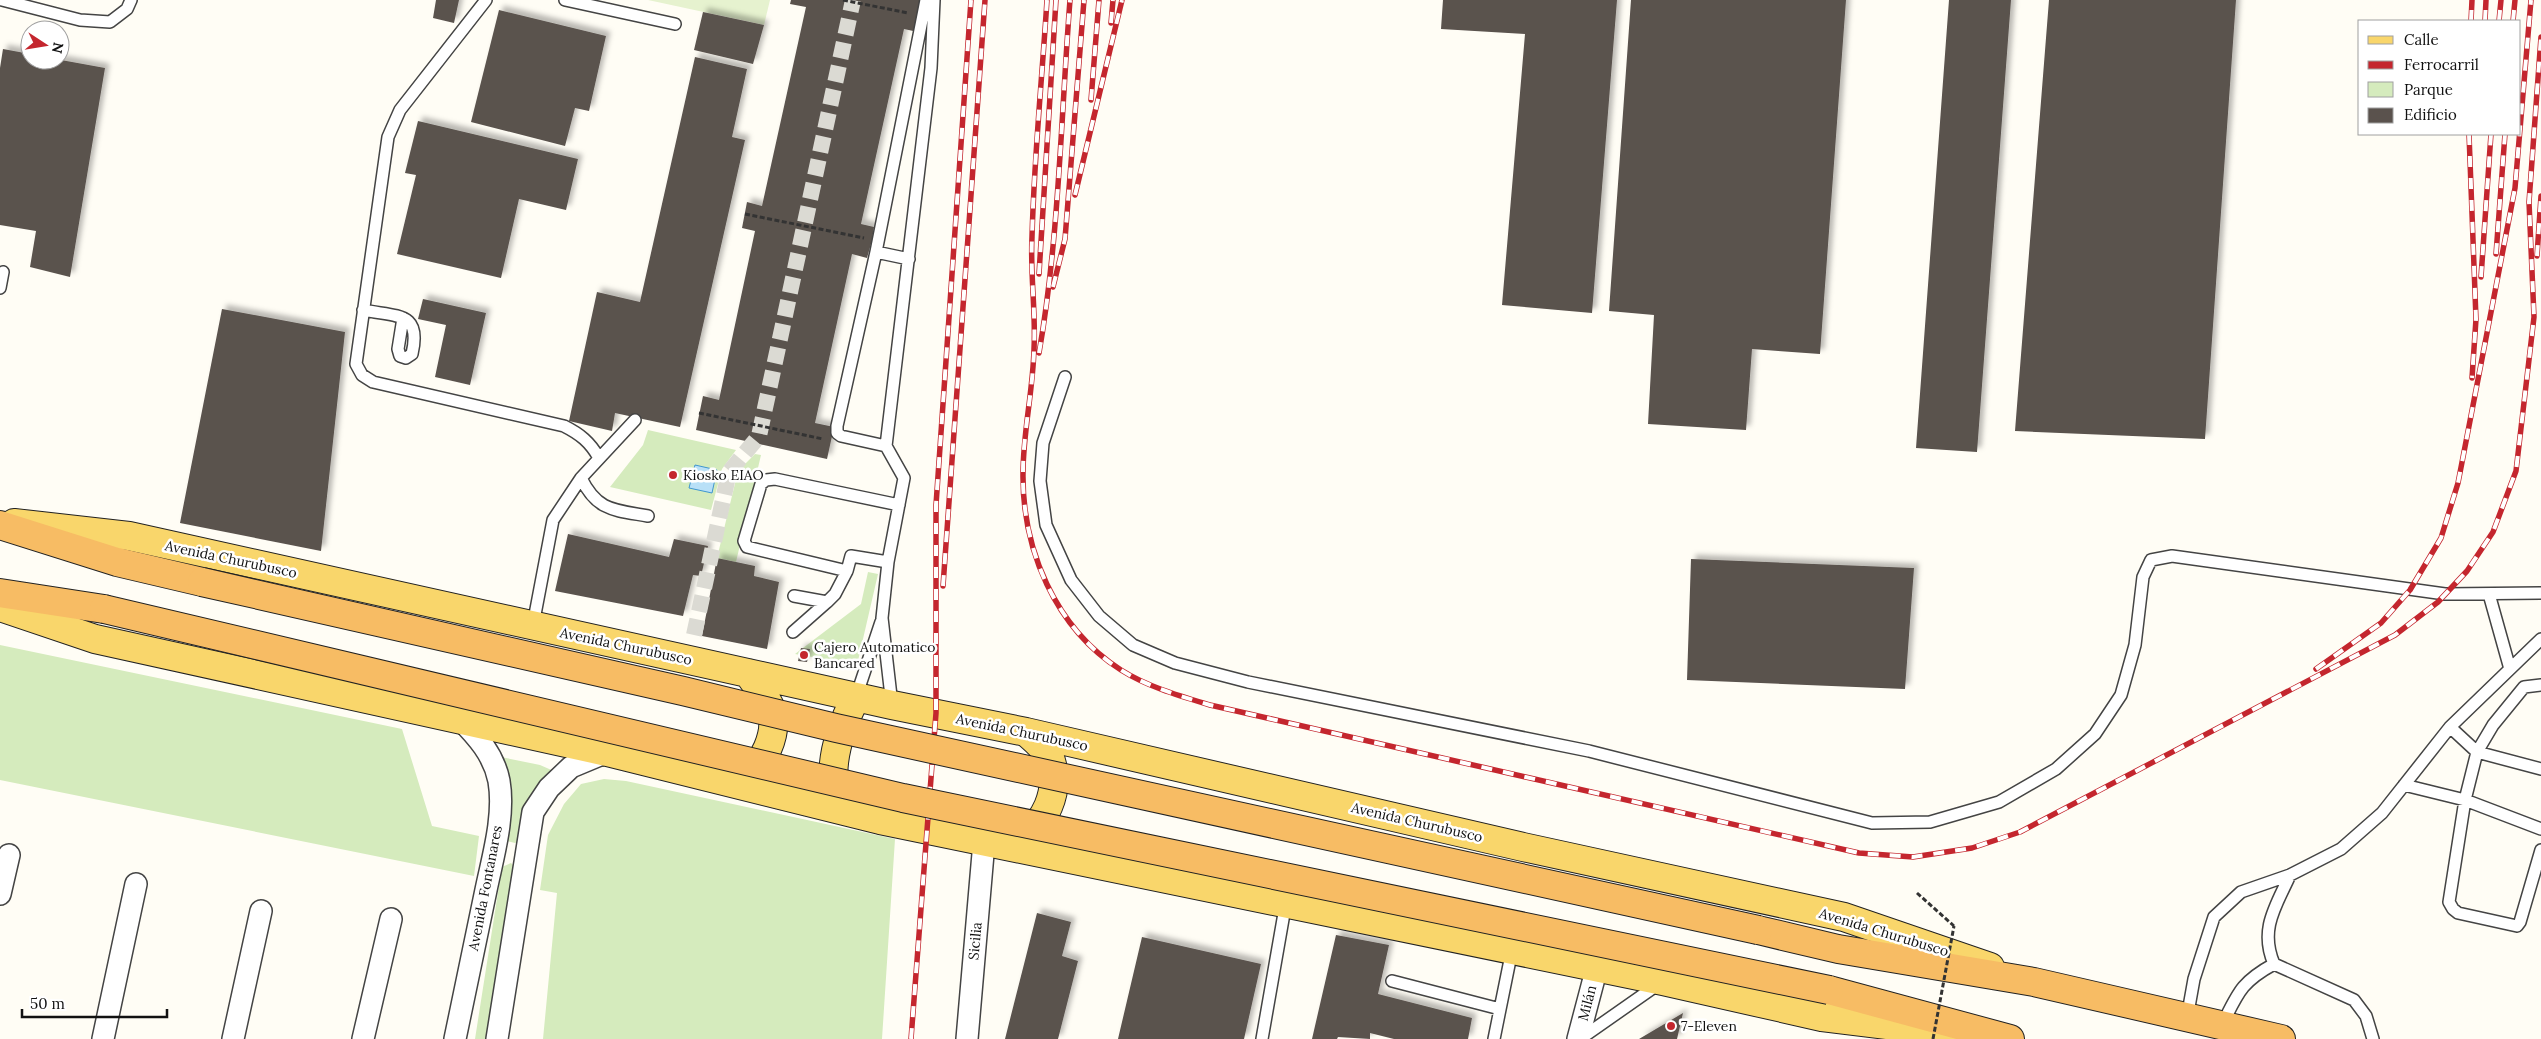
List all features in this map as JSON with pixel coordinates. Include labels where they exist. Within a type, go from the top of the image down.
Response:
[{"type":"highway","name":"Avenida Churubusco","points":[[0,525],[117,562],[683,691],[836,728],[1838,949],[2034,982],[2281,1039]]},
{"type":"highway","points":[[0,592],[104,609],[903,798],[1829,990],[2010,1039]]},
{"type":"main road","name":"Avenida Churubusco","points":[[0,521],[129,536],[892,705],[1026,732],[1514,845],[1844,917],[2034,982]]},
{"type":"main road","points":[[0,607],[95,639],[459,718],[607,752],[841,810],[994,844],[1286,902],[1904,1033],[1997,1039]]},
{"type":"main road","points":[[729,782],[748,774],[762,760],[771,736],[772,712],[764,694],[748,673]]},
{"type":"main road","points":[[841,810],[835,792],[835,756],[840,735],[856,697]]},
{"type":"main road","points":[[994,844],[1023,837],[1042,819],[1051,802],[1053,784],[1051,762],[1044,748],[1026,732]]},
{"type":"street","name":"Avenida Fontanares","points":[[455,1039],[495,846],[499,811],[499,781],[491,757],[477,737],[459,718]]},
{"type":"street","points":[[498,1039],[533,812],[549,788],[570,767],[607,752]]},
{"type":"street","name":"Sicilia","points":[[967,1039],[994,844]]},
{"type":"street","points":[[495,846],[528,852]]},
{"type":"street","points":[[0,894],[9,855]]},
{"type":"street","points":[[102,1039],[136,884]]},
{"type":"street","points":[[233,1039],[261,911]]},
{"type":"street","points":[[363,1039],[391,919]]},
{"type":"street","name":"Milán","points":[[1579,1039],[1597,967]]},
{"type":"lane","points":[[2,0],[80,20],[110,22],[127,9],[131,0]]},
{"type":"lane","points":[[486,0],[400,110],[388,137],[356,364],[362,375],[373,382],[564,426],[579,433],[591,444],[599,458]]},
{"type":"lane","points":[[565,0],[675,24]]},
{"type":"lane","points":[[886,446],[849,439],[837,433],[838,417],[876,252],[926,0]]},
{"type":"lane","points":[[856,697],[882,618],[888,562],[904,478],[886,446],[931,68],[934,0]]},
{"type":"lane","points":[[876,252],[909,259]]},
{"type":"lane","points":[[0,288],[3,272]]},
{"type":"lane","points":[[363,310],[403,318]]},
{"type":"lane","points":[[1065,377],[1043,443],[1040,481],[1046,525],[1071,580],[1099,616],[1133,645],[1175,663],[1248,682],[1589,751],[1872,823],[1930,822],[1999,802],[2056,769],[2095,734],[2121,695],[2135,645],[2143,577],[2151,560],[2172,556],[2445,594],[2541,593]]},
{"type":"lane","points":[[533,625],[553,520],[581,478],[636,420]]},
{"type":"lane","points":[[581,478],[594,500],[604,506],[648,516]]},
{"type":"lane","points":[[847,571],[747,547],[744,541],[761,484],[766,480],[775,479],[899,505]]},
{"type":"lane","points":[[793,632],[835,594],[847,571],[851,556],[888,562]]},
{"type":"lane","points":[[2489,594],[2510,670]]},
{"type":"lane","points":[[794,596],[827,602]]},
{"type":"lane","points":[[882,618],[892,705]]},
{"type":"lane","points":[[2186,1018],[2194,979],[2214,917],[2241,892],[2290,875],[2341,849],[2382,813],[2450,727],[2541,639]]},
{"type":"lane","points":[[2541,685],[2524,687],[2493,725],[2477,752],[2465,800],[2450,902],[2453,909],[2458,913],[2517,926],[2520,922],[2541,850]]},
{"type":"lane","points":[[2450,727],[2477,752],[2541,769]]},
{"type":"lane","points":[[2404,785],[2465,800],[2541,829]]},
{"type":"lane","points":[[2290,875],[2269,923],[2268,950],[2274,964],[2354,1000],[2366,1016],[2374,1039]]},
{"type":"lane","points":[[1262,1039],[1286,902]]},
{"type":"lane","points":[[1494,1039],[1512,949]]},
{"type":"lane","points":[[2222,1026],[2241,987],[2252,976],[2274,964]]},
{"type":"lane","points":[[1392,981],[1500,1009]]},
{"type":"lane","points":[[1579,1039],[1663,981]]},
{"type":"path","points":[[842,0],[913,14]]},
{"type":"path","points":[[744,214],[872,240]]},
{"type":"path","points":[[699,413],[830,441]]},
{"type":"path","points":[[1917,893],[1954,926],[1932,1039]]},
{"type":"green space","points":[[648,0],[770,0],[764,25]]},
{"type":"green space","points":[[648,430],[736,450],[722,469],[711,510],[610,487],[643,445]]},
{"type":"green space","points":[[755,454],[761,455],[736,562],[717,558],[738,471]]},
{"type":"green space","points":[[868,572],[878,574],[857,665],[795,654],[861,604]]},
{"type":"green space","points":[[0,645],[402,729],[432,826],[479,836],[474,876],[0,780]]},
{"type":"green space","points":[[501,757],[540,765],[556,772],[520,842],[515,843],[507,841]]},
{"type":"green space","points":[[604,779],[626,781],[895,839],[882,1039],[543,1039],[557,893],[540,890],[548,835],[564,804],[581,784]]},
{"type":"green space","points":[[511,863],[516,868],[489,1039],[475,1039],[502,867]]},
{"type":"water","points":[[695,465],[717,470],[712,493],[689,488]]},
{"type":"building","points":[[436,0],[459,0],[454,23],[433,18]]},
{"type":"building","points":[[791,0],[925,0],[918,32],[904,29],[861,224],[874,227],[872,240],[867,258],[852,254],[815,423],[834,427],[827,459],[696,430],[703,396],[719,400],[755,231],[742,228],[747,202],[762,206],[806,7],[790,4]]},
{"type":"building","points":[[1443,0],[1617,0],[1592,313],[1502,305],[1525,34],[1441,29]]},
{"type":"building","points":[[1631,0],[1846,0],[1820,354],[1752,349],[1746,430],[1648,424],[1654,315],[1609,311]]},
{"type":"building","points":[[1949,0],[2011,0],[1977,452],[1916,448]]},
{"type":"building","points":[[2049,0],[2236,0],[2205,439],[2015,431]]},
{"type":"building","points":[[499,10],[606,36],[589,111],[575,108],[565,146],[471,122]]},
{"type":"building","points":[[703,12],[764,25],[753,64],[694,50]]},
{"type":"building","points":[[3,49],[20,52],[20,70],[70,70],[70,62],[105,68],[70,277],[30,267],[36,231],[0,225],[0,68]]},
{"type":"building","points":[[695,57],[747,69],[732,137],[745,140],[680,427],[615,413],[612,431],[569,421],[597,292],[640,302]]},
{"type":"building","points":[[418,121],[578,159],[566,210],[519,199],[501,278],[397,254],[416,175],[405,173]]},
{"type":"building","points":[[423,299],[486,313],[470,385],[435,377],[446,325],[418,319]]},
{"type":"building","points":[[222,309],[345,332],[321,551],[180,523]]},
{"type":"building","points":[[568,534],[669,557],[674,539],[708,546],[701,576],[693,575],[683,616],[555,591]]},
{"type":"building","points":[[717,558],[755,566],[754,576],[779,582],[767,649],[702,636]]},
{"type":"building","points":[[1691,559],[1914,568],[1905,689],[1687,680]]},
{"type":"building","name":"Cajero Automatico Bancared","points":[[801,648],[810,649],[807,662],[798,661]]},
{"type":"building","points":[[1037,913],[1071,922],[1062,956],[1078,961],[1058,1039],[1005,1039]]},
{"type":"building","points":[[1336,935],[1389,945],[1378,994],[1472,1018],[1468,1039],[1394,1039],[1370,1033],[1370,1039],[1338,1037],[1337,1039],[1312,1039]]},
{"type":"building","points":[[1142,937],[1261,964],[1244,1039],[1118,1039]]},
{"type":"building","name":"7-Eleven","points":[[1683,1013],[1677,1039],[1639,1039]]},
{"type":"tunnel","points":[[694,635],[729,472],[759,436],[853,0]]},
{"type":"railway","points":[[911,1039],[936,713],[936,505],[971,0]]},
{"type":"railway","points":[[943,586],[985,0]]},
{"type":"railway","points":[[1047,0],[1033,207],[1034,349],[1023,458],[1024,502],[1036,558],[1047,584],[1061,609],[1078,632],[1098,653],[1131,676],[1164,690],[1210,705],[1859,853],[1913,857],[1972,848],[2020,832],[2395,635],[2438,602],[2467,571],[2493,532],[2516,471],[2534,317],[2529,202],[2541,37]]},
{"type":"railway","points":[[1039,274],[1056,0]]},
{"type":"railway","points":[[1039,353],[1046,310],[1059,177],[1070,0]]},
{"type":"railway","points":[[1053,287],[1065,239],[1084,0]]},
{"type":"railway","points":[[1091,100],[1099,0]]},
{"type":"railway","points":[[1111,23],[1113,0]]},
{"type":"railway","points":[[1075,195],[1122,0]]},
{"type":"railway","points":[[2471,20],[2472,0]]},
{"type":"railway","points":[[2485,20],[2486,0]]},
{"type":"railway","points":[[2499,20],[2501,0]]},
{"type":"railway","points":[[2513,20],[2515,0]]},
{"type":"railway","points":[[2521,118],[2531,0]]},
{"type":"railway","points":[[2469,135],[2476,319],[2472,378]]},
{"type":"railway","points":[[2481,277],[2491,135]]},
{"type":"railway","points":[[2496,254],[2505,135]]},
{"type":"railway","points":[[2316,669],[2381,623],[2410,590],[2441,538],[2458,483],[2515,188],[2520,135]]},
{"type":"railway","points":[[2537,256],[2541,196]]},
{"type":"place","name":"Kiosko EIAO","points":[[673,475]]},
{"type":"place","name":"Cajero Automatico Bancared","points":[[804,655]]},
{"type":"place","name":"7-Eleven","points":[[1671,1026]]}]
